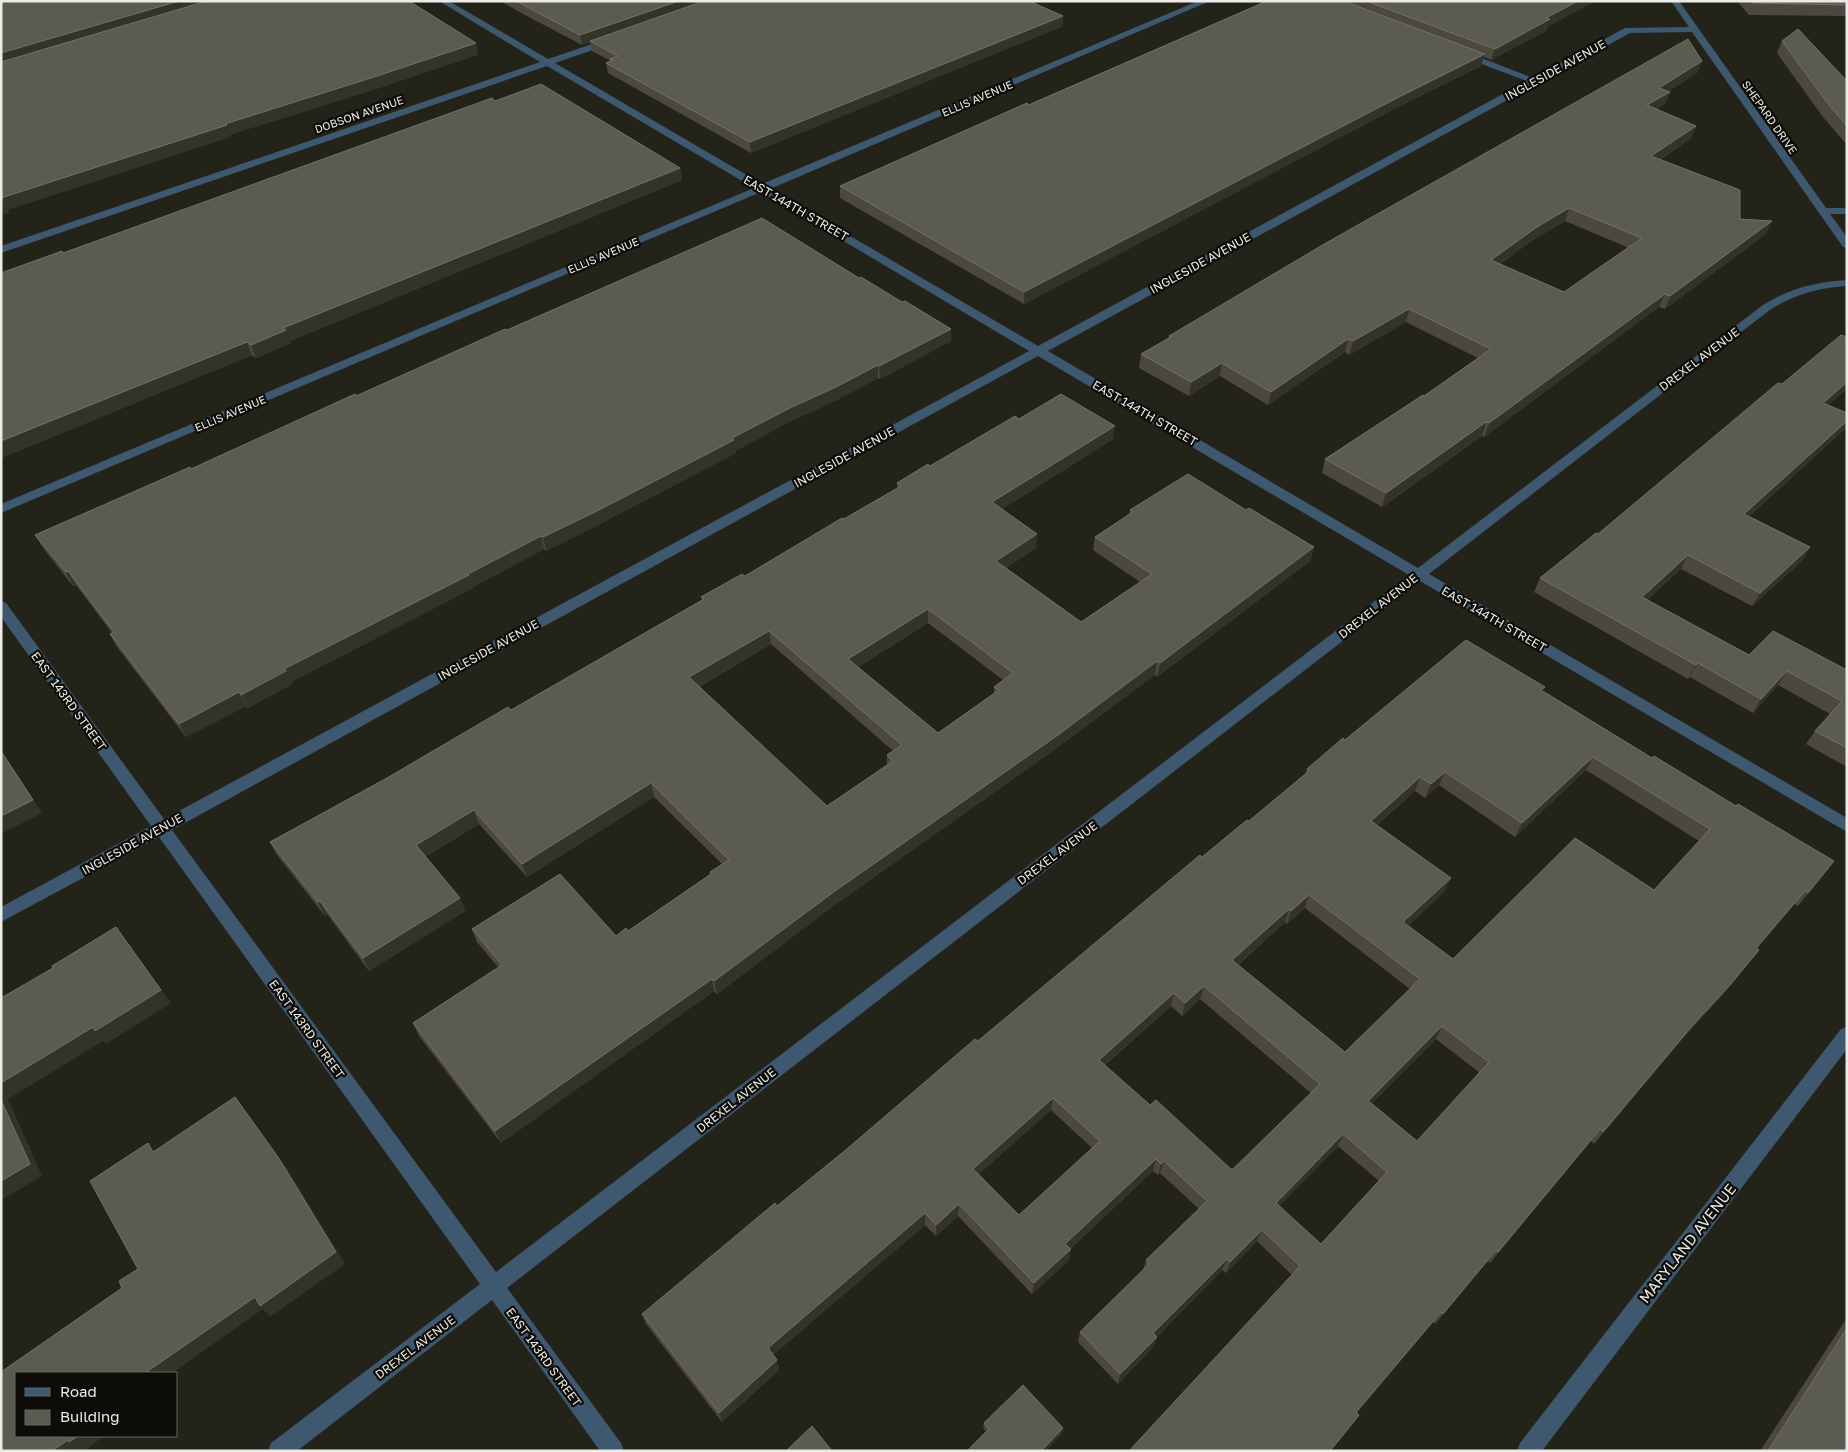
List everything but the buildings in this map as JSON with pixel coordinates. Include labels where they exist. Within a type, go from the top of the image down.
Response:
[{"type":"street","name":"EAST 144TH STREET","points":[[443,1],[1847,826]]},
{"type":"street","name":"ELLIS AVENUE","points":[[1,509],[1206,1]]},
{"type":"street","name":"SHEPARD DRIVE","points":[[1676,1],[1847,245]]},
{"type":"street","name":"INGLESIDE AVENUE","points":[[1,915],[1628,30],[1695,28]]},
{"type":"street","name":"DOBSON AVENUE","points":[[1,250],[622,36]]},
{"type":"street","points":[[1453,51],[1534,81]]},
{"type":"street","points":[[1822,211],[1847,211]]},
{"type":"street","name":"DREXEL AVENUE","points":[[279,1451],[1767,307],[1788,293],[1803,288],[1847,283]]},
{"type":"street","name":"EAST 143RD STREET","points":[[1,606],[613,1451]]},
{"type":"street","name":"MARYLAND AVENUE","points":[[1528,1451],[1847,1035]]}]
